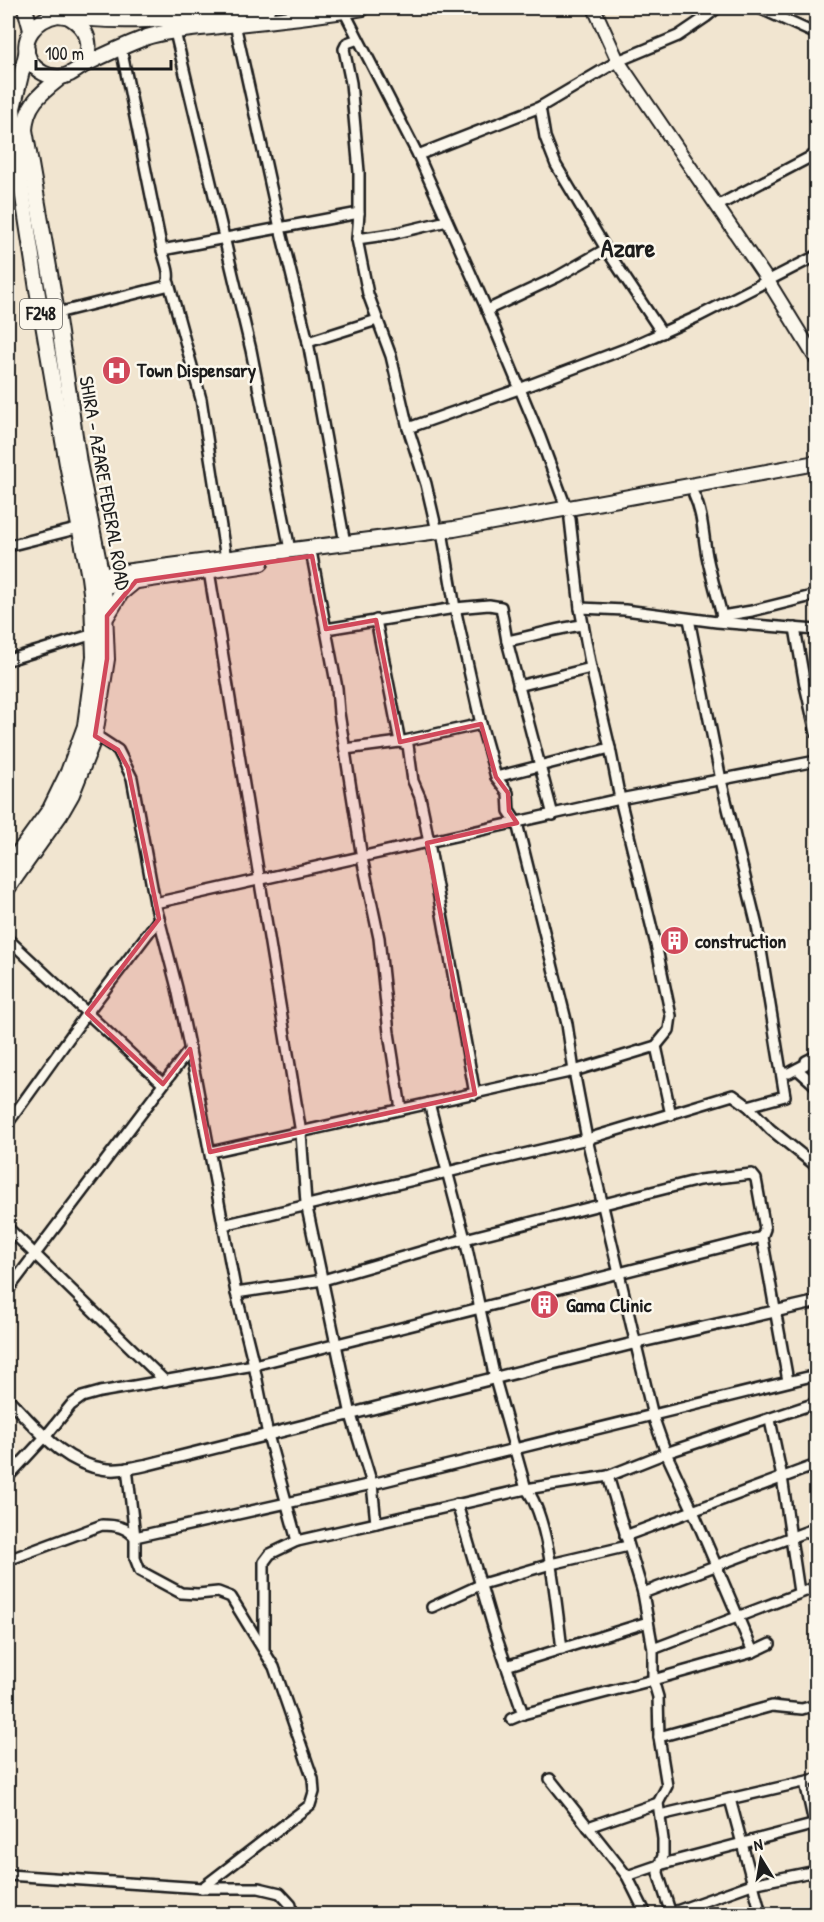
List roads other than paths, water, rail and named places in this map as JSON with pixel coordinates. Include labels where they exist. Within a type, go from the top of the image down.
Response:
[{"type":"main road","points":[[25,8],[31,30]]},
{"type":"main road","points":[[268,8],[212,11],[184,18],[124,20],[59,13],[38,22],[31,30],[27,40],[27,50],[30,61],[38,70],[48,76],[60,78],[153,35],[363,8]]},
{"type":"main road","points":[[594,8],[618,61],[768,281],[816,359]]},
{"type":"main road","points":[[59,13],[79,23],[87,33],[90,44],[88,56],[82,66]]},
{"type":"main road","name":"SHIRA - AZARE FEDERAL ROAD","points":[[8,888],[60,815],[72,794],[107,659],[107,616],[80,528],[30,251],[10,121],[27,50]]},
{"type":"main road","name":"SHIRA - AZARE FEDERAL ROAD","points":[[8,867],[50,809],[90,731],[97,548],[79,463],[57,313],[28,152],[25,117],[37,96],[60,78]]},
{"type":"main road","points":[[30,251],[44,246]]},
{"type":"main road","points":[[568,514],[816,463]]},
{"type":"main road","points":[[97,548],[108,563],[134,576],[209,571],[694,495],[816,472]]},
{"type":"main road","points":[[97,582],[290,550],[440,534]]},
{"type":"main road","points":[[107,616],[134,576]]},
{"type":"street","points":[[418,155],[540,107],[618,61],[678,36],[717,8]]},
{"type":"street","points":[[759,8],[816,34]]},
{"type":"street","points":[[210,1152],[573,1071],[656,1047],[669,1030],[671,1016],[591,668],[580,608],[568,514],[540,437],[487,310],[418,155],[343,9]]},
{"type":"street","points":[[235,24],[308,342],[345,543]]},
{"type":"street","points":[[175,32],[251,350],[290,550]]},
{"type":"street","points":[[358,39],[347,43],[344,49],[352,94],[359,172],[357,239],[368,294],[391,356],[408,428],[440,534],[481,724],[496,777],[508,794],[509,811],[517,823],[567,1024],[573,1071],[587,1139],[653,1416],[666,1453],[753,1652]]},
{"type":"street","points":[[121,48],[169,283],[201,399],[226,559]]},
{"type":"street","points":[[540,107],[544,137],[556,165],[606,249],[662,333]]},
{"type":"street","points":[[717,206],[816,154]]},
{"type":"street","points":[[162,250],[359,213]]},
{"type":"street","points":[[357,239],[392,234],[447,221]]},
{"type":"street","points":[[487,310],[557,277],[606,249]]},
{"type":"street","points":[[408,428],[630,347],[816,256]]},
{"type":"street","points":[[57,313],[166,286],[169,283]]},
{"type":"street","points":[[308,342],[377,320]]},
{"type":"street","points":[[694,495],[702,524],[720,619]]},
{"type":"street","points":[[8,546],[80,528]]},
{"type":"street","points":[[312,556],[326,629],[362,858],[379,938],[389,1033],[401,1109]]},
{"type":"street","points":[[209,571],[301,1133],[306,1203],[351,1415],[372,1484],[376,1523]]},
{"type":"street","points":[[720,619],[816,594]]},
{"type":"street","points":[[326,629],[455,608],[489,605],[501,607],[518,686],[553,815]]},
{"type":"street","points":[[580,608],[625,610],[689,619],[720,619],[816,630]]},
{"type":"street","points":[[689,619],[721,780],[757,926],[785,1096],[748,1106]]},
{"type":"street","points":[[376,620],[400,741]]},
{"type":"street","points":[[507,641],[543,631],[554,632],[583,625]]},
{"type":"street","points":[[795,628],[816,733]]},
{"type":"street","points":[[8,660],[94,634]]},
{"type":"street","points":[[518,686],[591,668]]},
{"type":"street","points":[[345,749],[400,741],[481,724]]},
{"type":"street","points":[[90,731],[118,750],[128,768],[155,903],[190,1049],[236,1293],[268,1435],[297,1540]]},
{"type":"street","points":[[400,741],[408,745],[412,781],[420,797],[475,1094]]},
{"type":"street","points":[[496,777],[610,748]]},
{"type":"street","points":[[155,903],[620,799],[816,761]]},
{"type":"street","points":[[8,1123],[87,1013],[159,919]]},
{"type":"street","points":[[8,939],[163,1084]]},
{"type":"street","points":[[656,1047],[671,1115]]},
{"type":"street","points":[[8,1290],[190,1049]]},
{"type":"street","points":[[782,1073],[789,1073],[816,1056]]},
{"type":"street","points":[[797,1069],[816,1086]]},
{"type":"street","points":[[223,1225],[306,1203],[587,1139],[733,1095],[816,1166]]},
{"type":"street","points":[[429,1103],[465,1239],[495,1379],[526,1489],[533,1496],[551,1564],[562,1649]]},
{"type":"street","points":[[236,1293],[323,1280],[465,1239],[699,1180],[752,1174],[756,1179],[765,1229],[762,1237],[789,1381]]},
{"type":"street","points":[[8,1228],[165,1381]]},
{"type":"street","points":[[8,1477],[71,1405],[82,1397],[254,1365],[762,1237]]},
{"type":"street","points":[[8,1399],[70,1458],[85,1465],[103,1469],[127,1468],[351,1415],[635,1342],[816,1302]]},
{"type":"street","points":[[135,1537],[372,1484],[816,1375]]},
{"type":"street","points":[[264,1650],[264,1562],[270,1554],[297,1540],[526,1489],[608,1476],[666,1453],[816,1403]]},
{"type":"street","points":[[770,1420],[782,1477],[800,1592]]},
{"type":"street","points":[[625,1536],[816,1465]]},
{"type":"street","points":[[127,1468],[135,1537],[135,1558],[140,1571],[181,1593],[218,1592],[231,1597],[264,1650],[278,1678],[313,1779],[314,1792],[310,1805],[202,1888]]},
{"type":"street","points":[[608,1476],[643,1593],[653,1649],[653,1680],[658,1697],[659,1737],[667,1786],[658,1803],[663,1856],[658,1865],[658,1873],[671,1914],[753,1884],[816,1871]]},
{"type":"street","points":[[457,1504],[506,1666],[523,1714]]},
{"type":"street","points":[[8,1560],[102,1525],[114,1525],[129,1531],[135,1537]]},
{"type":"street","points":[[643,1593],[816,1528]]},
{"type":"street","points":[[432,1607],[482,1584],[551,1564],[628,1546]]},
{"type":"street","points":[[653,1649],[816,1587]]},
{"type":"street","points":[[506,1666],[648,1622]]},
{"type":"street","points":[[511,1719],[753,1652],[770,1644]]},
{"type":"street","points":[[659,1737],[772,1706],[802,1709],[816,1705]]},
{"type":"street","points":[[550,1779],[627,1876],[646,1914]]},
{"type":"street","points":[[660,1815],[816,1779]]},
{"type":"street","points":[[627,1876],[658,1865],[741,1843],[816,1827],[805,1782]]},
{"type":"street","points":[[730,1799],[761,1914]]},
{"type":"street","points":[[588,1827],[658,1803]]},
{"type":"street","points":[[8,1875],[202,1888],[259,1888],[280,1893],[291,1905],[291,1914]]},
{"type":"place","name":"Town Dispensary","points":[[116,370]]},
{"type":"place","name":"construction","points":[[674,941]]},
{"type":"place","name":"Gama Clinic","points":[[545,1305]]},
{"type":"district","name":"Azare","points":[[628,248]]}]
